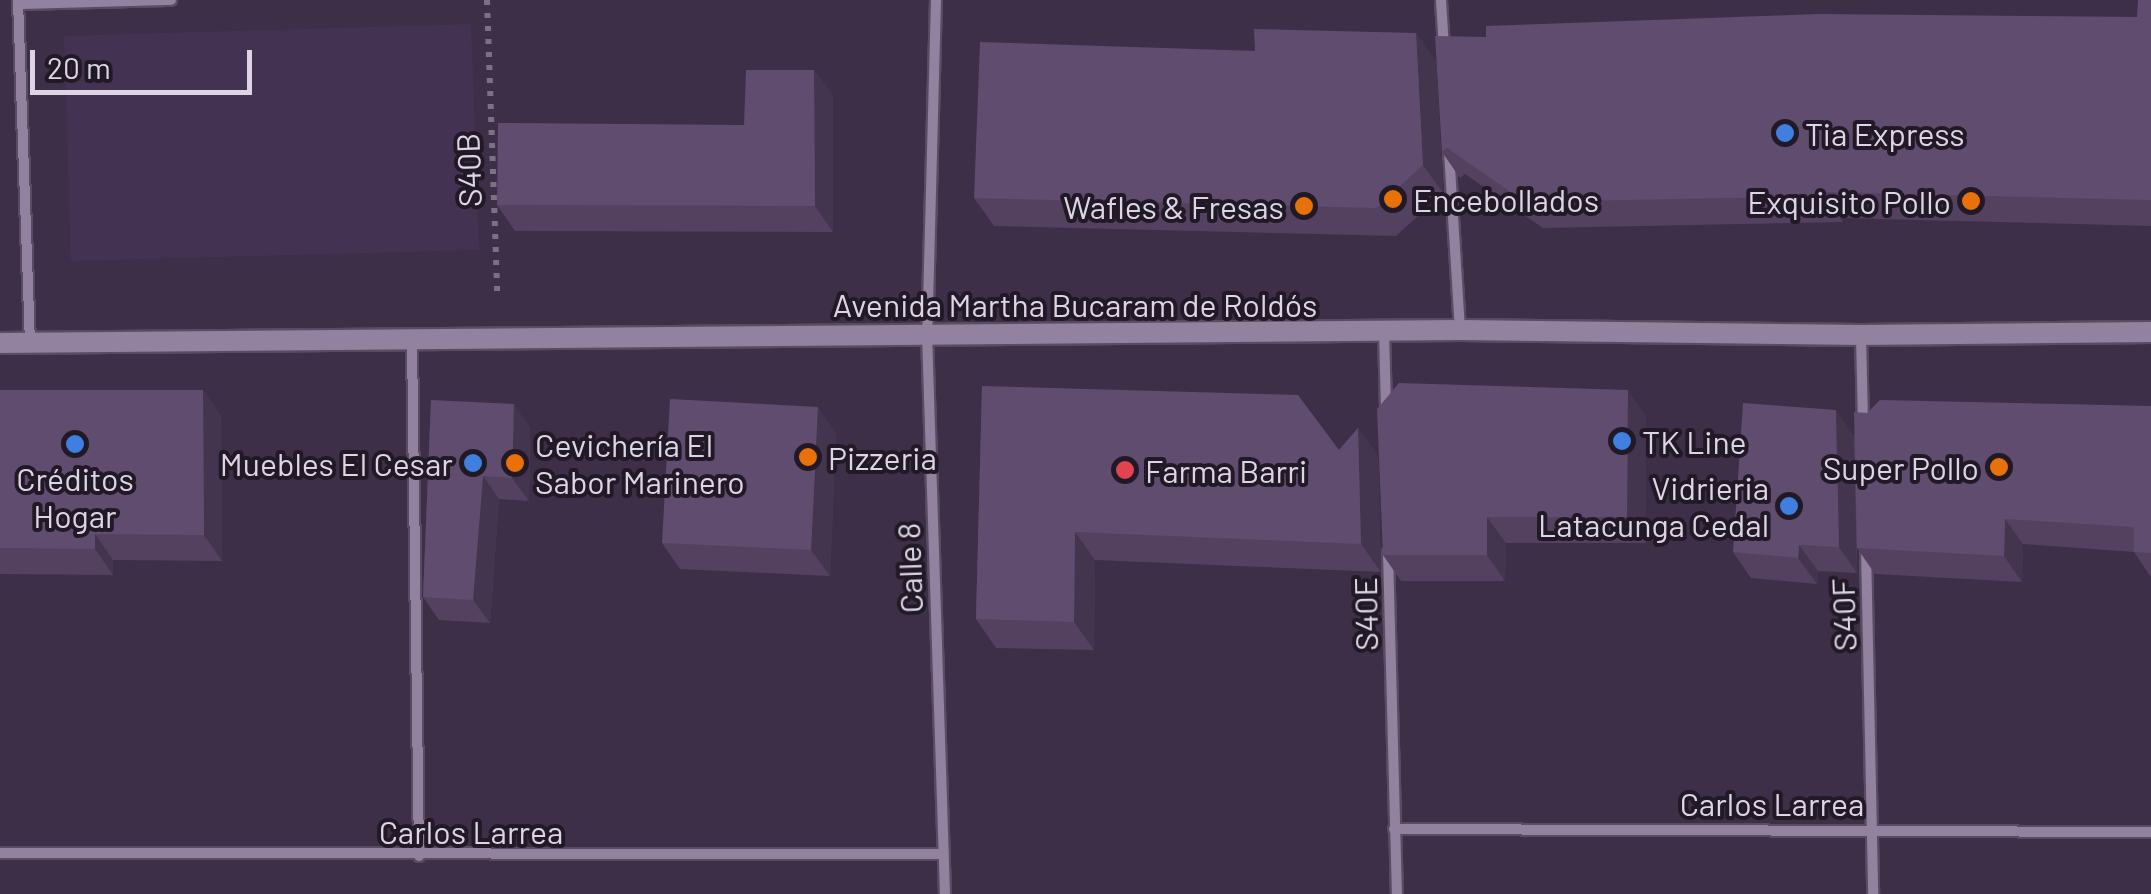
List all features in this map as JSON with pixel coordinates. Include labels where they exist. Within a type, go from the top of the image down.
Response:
[{"type":"street","points":[[30,342],[18,2],[171,0]]},
{"type":"street","name":"Calle 8","points":[[936,0],[927,334],[945,894]]},
{"type":"street","points":[[1441,0],[1444,58]]},
{"type":"street","points":[[1448,136],[1460,330]]},
{"type":"street","name":"Avenida Martha Bucaram de Roldós","points":[[0,343],[1460,330],[1861,335],[2151,332]]},
{"type":"street","points":[[1384,332],[1386,432]]},
{"type":"street","points":[[1861,335],[1863,434]]},
{"type":"street","points":[[412,340],[419,856]]},
{"type":"street","name":"S40E","points":[[1388,531],[1397,894]]},
{"type":"street","name":"S40F","points":[[1866,532],[1873,894]]},
{"type":"street","name":"Carlos Larrea","points":[[1394,829],[2151,832]]},
{"type":"street","name":"Carlos Larrea","points":[[0,853],[942,854]]},
{"type":"path","name":"S40B","points":[[487,0],[499,339]]},
{"type":"shaded area","points":[[471,24],[479,250],[71,261],[64,36]]},
{"type":"building","points":[[2138,0],[2151,0],[2151,200],[1824,192],[1824,196],[1525,202],[1447,148],[1442,152],[1435,36],[1486,37],[1486,26],[1819,14],[2137,17]]},
{"type":"building","points":[[1254,29],[1416,33],[1423,165],[1376,208],[974,198],[980,42],[1255,51]]},
{"type":"building","points":[[746,70],[814,70],[815,206],[497,205],[498,123],[744,125]]},
{"type":"building","points":[[1399,383],[1628,390],[1627,517],[1487,517],[1487,555],[1383,555],[1377,409]]},
{"type":"building","points":[[982,386],[1298,395],[1339,450],[1358,428],[1361,544],[1075,532],[1074,622],[976,619]]},
{"type":"building","points":[[0,390],[203,390],[204,535],[95,534],[95,549],[0,548]]},
{"type":"building","points":[[670,399],[818,407],[811,550],[662,543]]},
{"type":"building","points":[[431,400],[514,404],[512,478],[483,476],[473,600],[423,597]]},
{"type":"building","points":[[1880,400],[2151,406],[2151,553],[2134,552],[2134,527],[2005,519],[2004,556],[1857,548],[1854,412],[1867,413]]},
{"type":"building","points":[[1743,403],[1836,410],[1839,547],[1799,545],[1798,558],[1733,552]]},
{"type":"place","name":"Tia Express","points":[[1785,133]]},
{"type":"place","name":"Encebollados","points":[[1393,199]]},
{"type":"place","name":"Exquisito Pollo","points":[[1971,201]]},
{"type":"place","name":"Wafles & Fresas","points":[[1304,206]]},
{"type":"place","name":"TK Line","points":[[1622,441]]},
{"type":"place","name":"Créditos Hogar","points":[[75,444]]},
{"type":"place","name":"Pizzeria","points":[[808,457]]},
{"type":"place","name":"Muebles El Cesar","points":[[473,463]]},
{"type":"place","name":"Cevichería El Sabor Marinero","points":[[515,463]]},
{"type":"place","name":"Super Pollo","points":[[1999,467]]},
{"type":"place","name":"Farma Barri","points":[[1125,470]]},
{"type":"place","name":"Vidrieria Latacunga Cedal","points":[[1789,506]]}]
